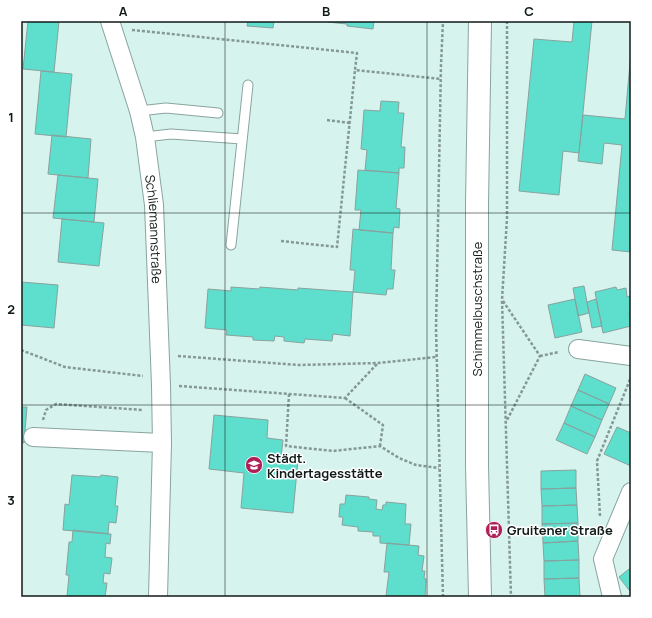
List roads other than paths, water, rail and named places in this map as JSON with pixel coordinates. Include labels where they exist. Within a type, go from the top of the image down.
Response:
[{"type":"main road","name":"Schimmelbuschstraße","points":[[480,21],[477,203],[477,466],[480,597]]},
{"type":"street","name":"Schliemannstraße","points":[[112,25],[139,111],[145,137],[154,205],[162,443],[158,597]]},
{"type":"street","points":[[578,349],[631,356]]},
{"type":"street","points":[[38,431],[162,443]]},
{"type":"street","points":[[612,597],[603,559],[631,492]]},
{"type":"lane","points":[[231,245],[248,85]]},
{"type":"lane","points":[[139,111],[166,108],[218,113]]},
{"type":"lane","points":[[145,137],[171,134],[242,139]]},
{"type":"place","name":"Städt. Kindertagesstätte","points":[[254,465]]},
{"type":"place","name":"Gruitener Straße","points":[[494,530]]}]
